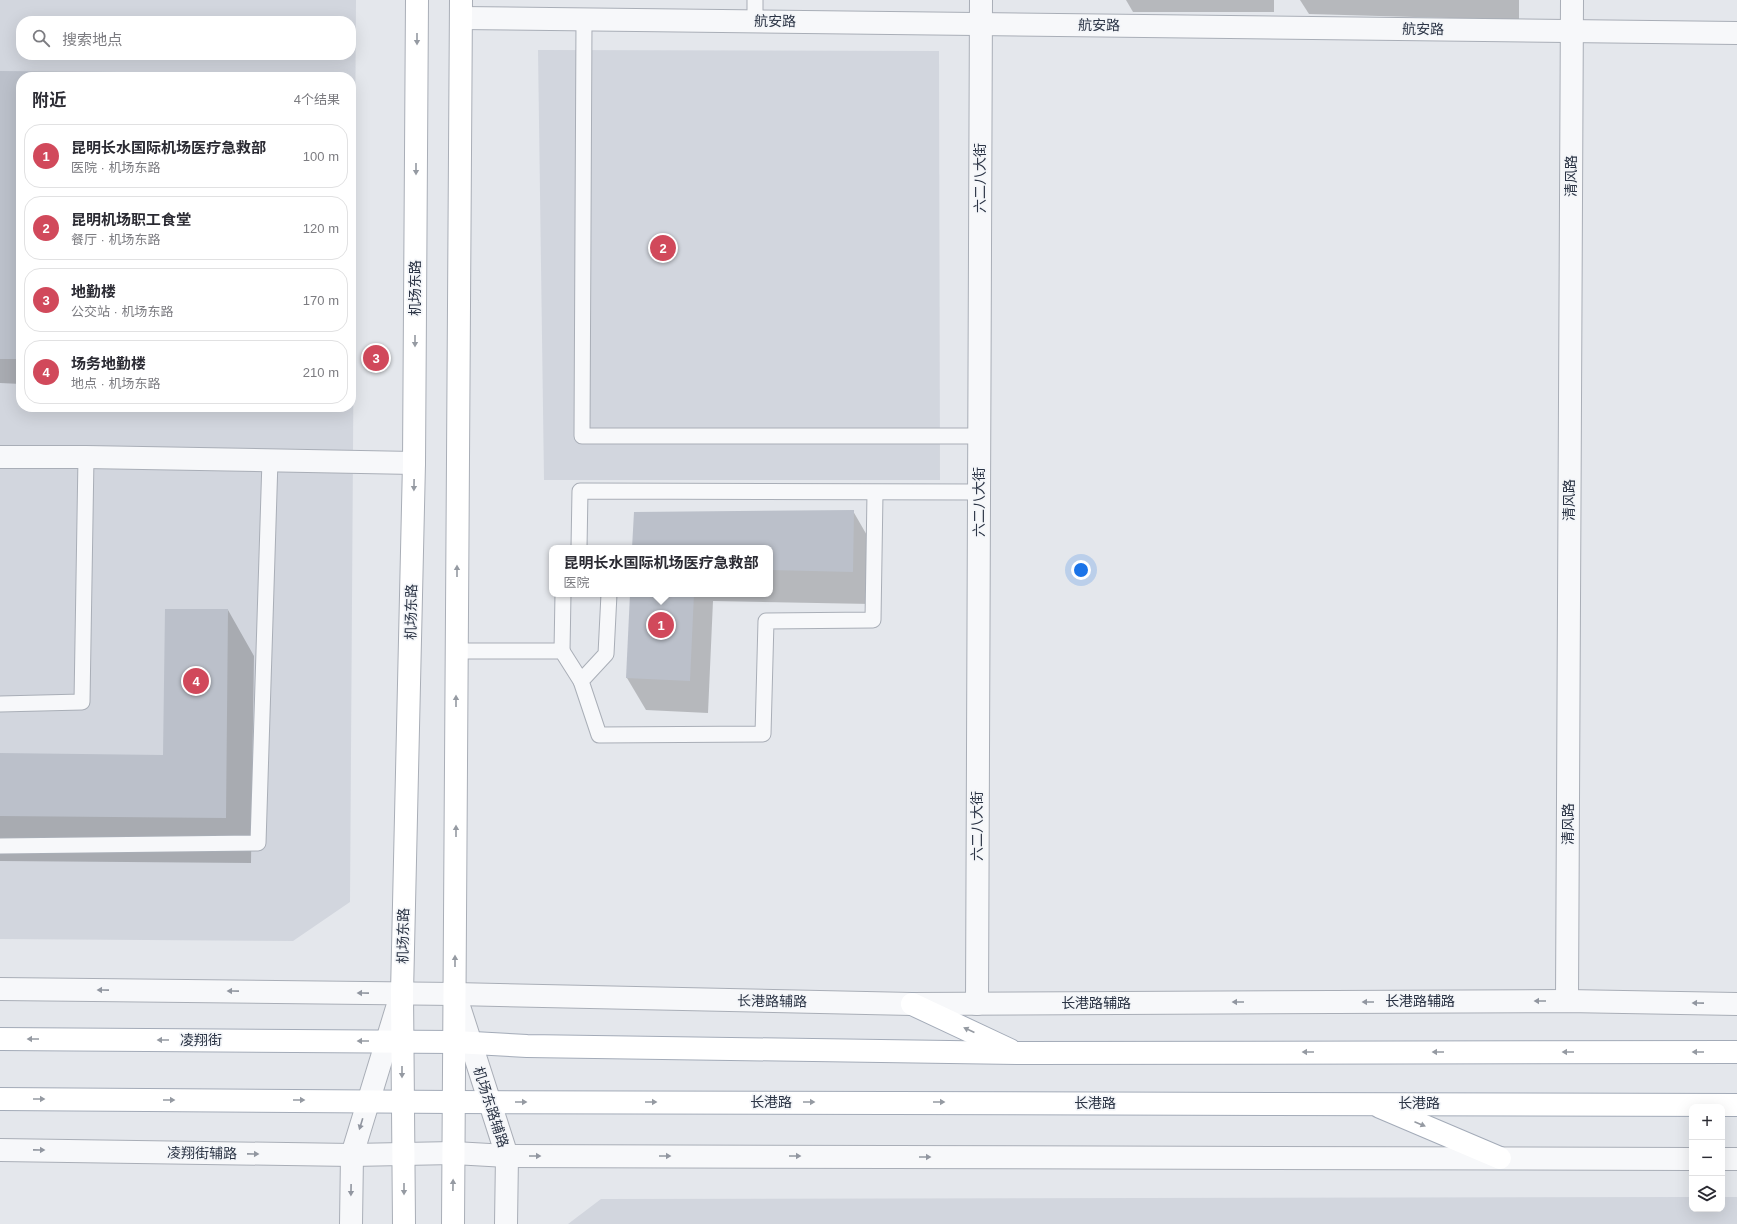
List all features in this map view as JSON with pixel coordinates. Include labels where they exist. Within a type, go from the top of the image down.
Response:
[{"type":"main road","name":"机场东路","points":[[404,1224],[402,1102],[395,1041],[402,993],[414,463],[417,0]]},
{"type":"main road","points":[[455,994],[461,9]]},
{"type":"main road","points":[[912,1004],[1017,1053]]},
{"type":"main road","name":"凌翔街","points":[[0,1038],[463,1042]]},
{"type":"main road","points":[[453,1224],[454,1102],[463,1042],[527,1046],[1017,1053],[1737,1052]]},
{"type":"main road","points":[[0,1099],[402,1102]]},
{"type":"main road","name":"长港路","points":[[402,1102],[1737,1105]]},
{"type":"main road","points":[[1371,1103],[1500,1158]]},
{"type":"street","name":"六二八大街","points":[[976,1004],[981,0]]},
{"type":"street","name":"清风路","points":[[1567,1000],[1572,0]]},
{"type":"street","name":"航安路","points":[[461,9],[584,20],[755,11],[980,24],[1737,33]]},
{"type":"street","points":[[0,457],[86,457],[414,463]]},
{"type":"street","points":[[0,989],[402,993]]},
{"type":"street","name":"长港路辅路","points":[[402,993],[912,1004],[1567,1000],[1737,1004]]},
{"type":"street","name":"机场东路辅路","points":[[455,994],[463,1042],[490,1102],[507,1156],[506,1224]]},
{"type":"street","points":[[351,1224],[352,1155],[369,1101],[395,1041]]},
{"type":"street","name":"凌翔街辅路","points":[[0,1150],[352,1155],[454,1153]]},
{"type":"street","points":[[454,1153],[507,1156],[1689,1159]]},
{"type":"street","points":[[1725,1159],[1737,1159]]},
{"type":"lane","points":[[584,20],[582,436],[979,436]]},
{"type":"lane","points":[[0,704],[82,702],[86,457]]},
{"type":"lane","points":[[0,846],[258,843],[270,460]]},
{"type":"lane","points":[[579,545],[580,491],[875,493],[978,492]]},
{"type":"lane","points":[[563,597],[562,651],[581,682],[598,735],[763,734],[766,621],[873,620],[875,493]]},
{"type":"lane","points":[[581,682],[606,654],[609,597]]},
{"type":"lane","points":[[457,651],[562,651]]},
{"type":"shaded area","points":[[0,0],[356,0],[356,16],[16,16],[16,60],[356,60],[356,72],[16,72],[16,412],[353,412],[350,902],[293,941],[0,939]]},
{"type":"shaded area","points":[[538,50],[939,51],[940,480],[544,480]]},
{"type":"shaded area","points":[[1689,1197],[1689,1212],[1725,1212],[1725,1197],[1737,1197],[1737,1224],[568,1224],[601,1199]]},
{"type":"building","points":[[0,71],[117,72],[16,72],[16,359],[0,359]]},
{"type":"building","points":[[854,510],[853,572],[773,570],[773,545],[632,545],[634,512]]},
{"type":"building","points":[[630,597],[694,597],[690,681],[626,678]]},
{"type":"building","points":[[165,609],[228,609],[226,818],[0,816],[0,753],[163,755]]},
{"type":"place","name":"昆明机场职工食堂","points":[[663,248]]},
{"type":"place","name":"地勤楼","points":[[376,358]]},
{"type":"place","name":"昆明长水国际机场医疗急救部","points":[[661,625]]},
{"type":"place","name":"场务地勤楼","points":[[196,681]]}]
